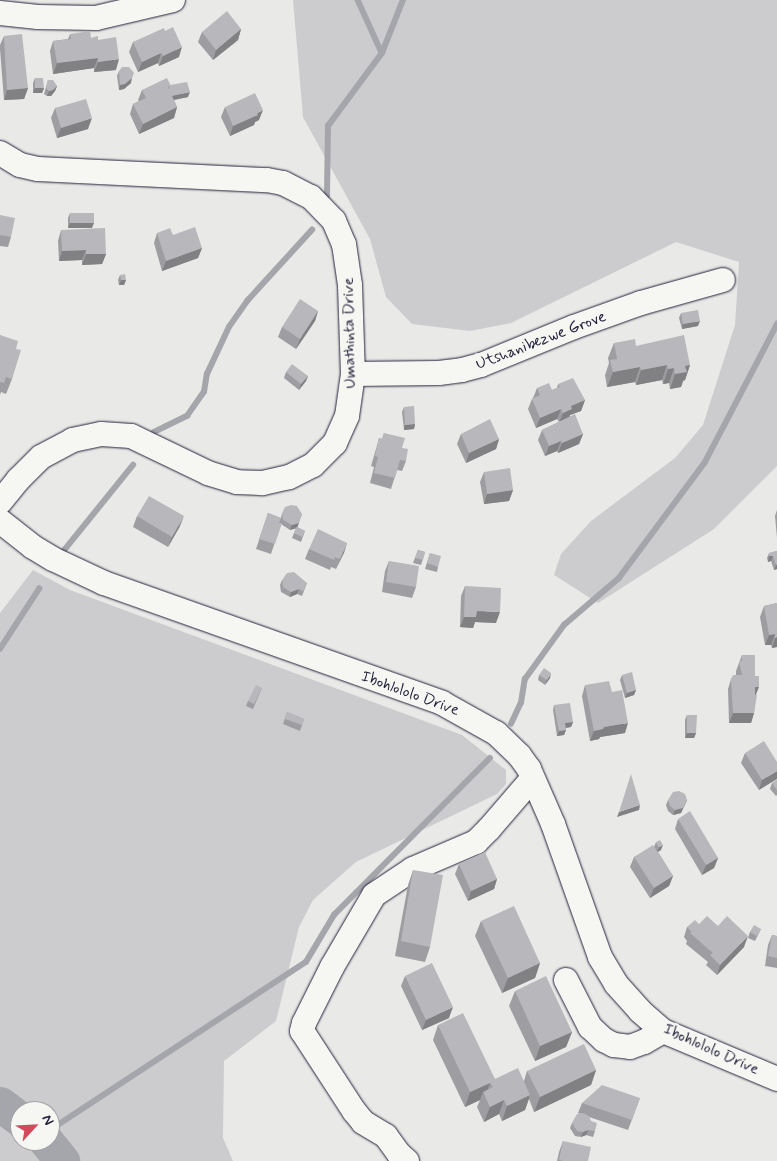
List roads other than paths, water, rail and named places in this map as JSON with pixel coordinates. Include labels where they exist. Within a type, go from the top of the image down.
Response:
[{"type":"street","points":[[0,13],[38,17],[96,18],[173,0]]},
{"type":"street","name":"Umathinta Drive","points":[[0,153],[20,165],[38,169],[267,180],[282,183],[311,197],[334,221],[344,244],[350,285],[353,374],[347,416],[334,443],[313,465],[289,478],[262,483],[237,482],[208,473],[131,436],[101,434],[73,440],[41,457],[18,480],[0,502]]},
{"type":"street","name":"Utshanibezwe Grove","points":[[353,374],[439,373],[462,370],[481,365],[574,327],[632,306],[724,280]]},
{"type":"street","name":"Ibohlololo Drive","points":[[0,522],[10,542],[131,594],[442,704],[496,732],[519,755],[529,769],[553,824],[600,957],[627,997],[663,1031],[777,1079]]},
{"type":"street","points":[[407,1161],[399,1154],[386,1136],[363,1122],[354,1111],[302,1031],[304,1023],[332,967],[374,895],[413,869],[476,842],[532,779]]},
{"type":"street","points":[[566,980],[590,1027],[604,1040],[614,1045],[630,1047],[644,1042],[663,1031]]},
{"type":"waterway","points":[[358,0],[382,53]]},
{"type":"waterway","points":[[327,196],[328,126],[382,53],[403,0]]},
{"type":"waterway","points":[[154,432],[187,416],[204,392],[207,374],[229,327],[248,300],[312,230]]},
{"type":"waterway","points":[[511,724],[521,703],[525,679],[564,625],[619,578],[705,462],[777,324]]},
{"type":"waterway","points":[[62,553],[133,465]]},
{"type":"waterway","points":[[0,649],[39,589]]},
{"type":"waterway","points":[[60,1123],[306,962],[334,915],[490,758]]},
{"type":"waterway","points":[[0,1104],[10,1112]]},
{"type":"waterway","points":[[54,1151],[62,1161]]}]
